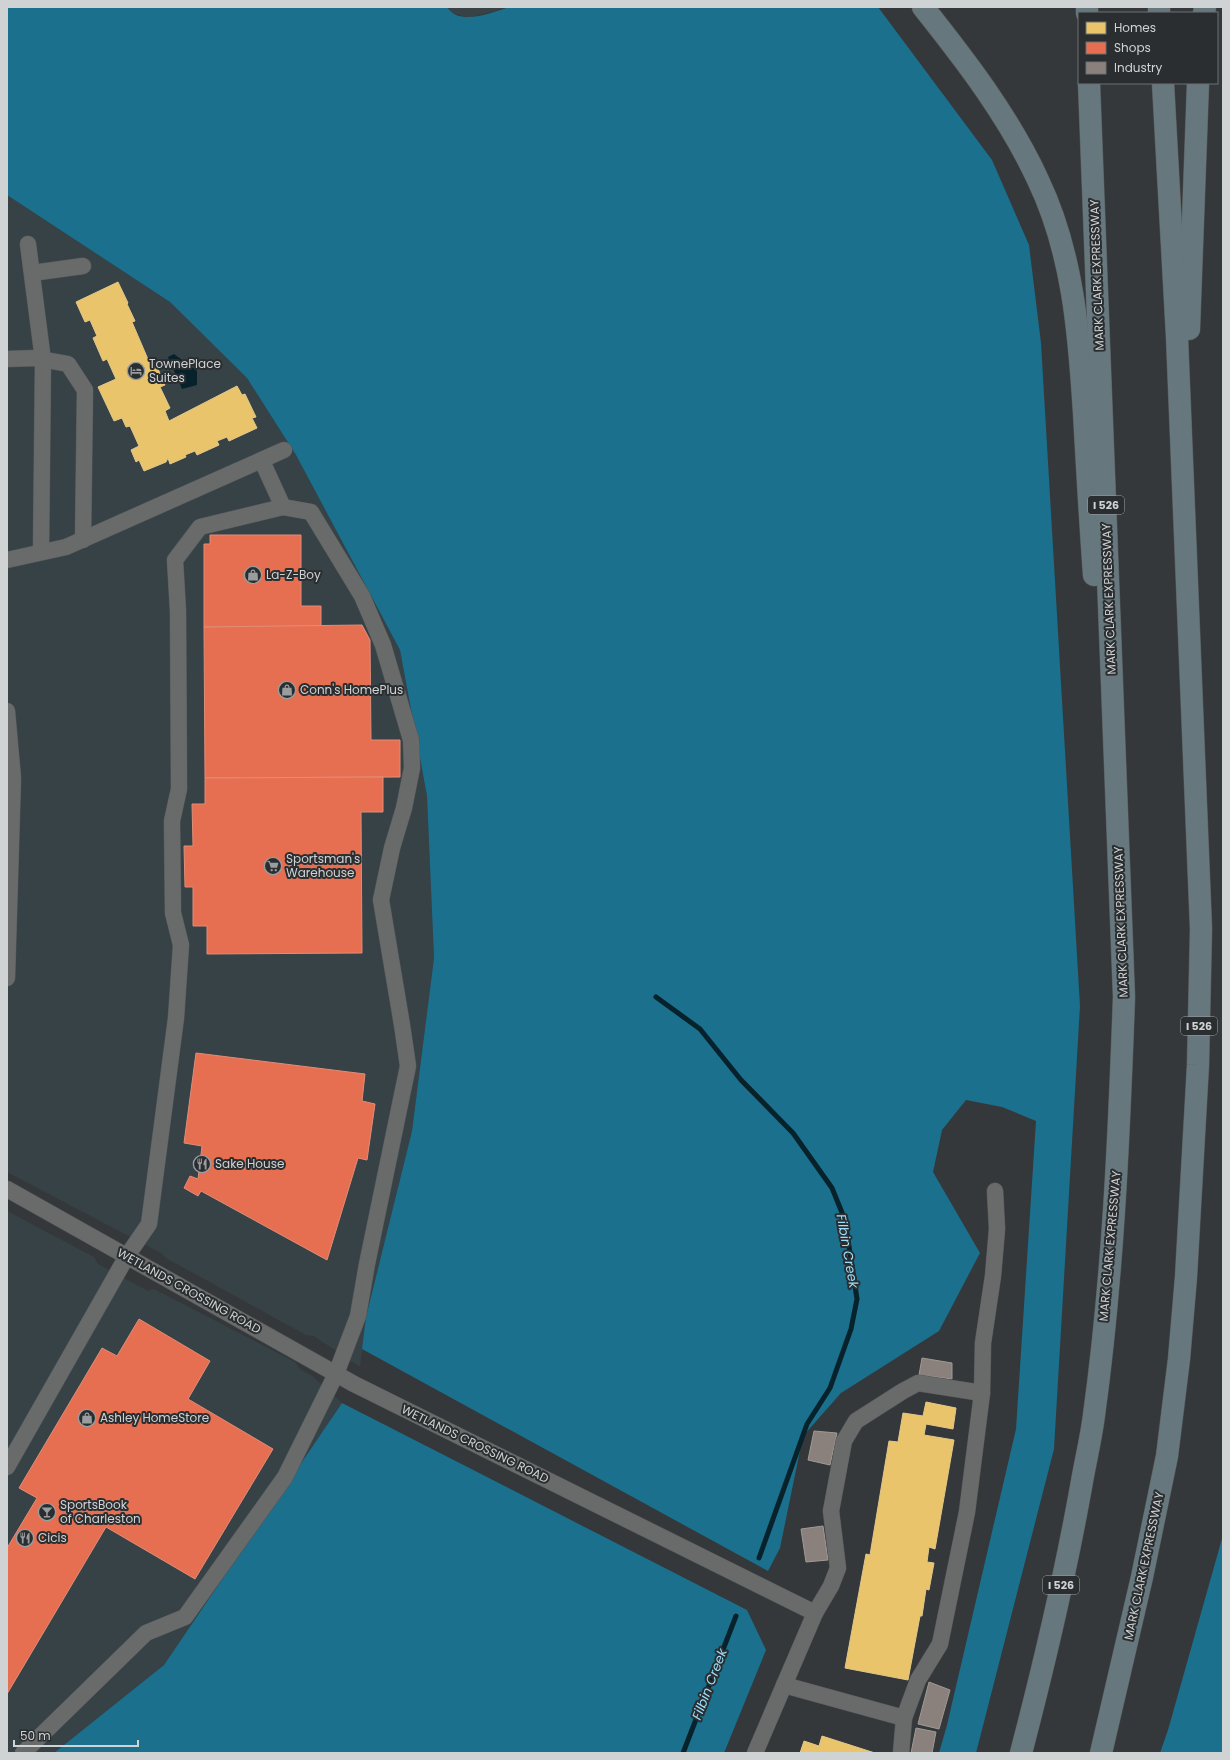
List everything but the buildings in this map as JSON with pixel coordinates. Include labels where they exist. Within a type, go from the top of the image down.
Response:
[{"type":"highway","points":[[923,7],[959,52],[1021,146],[1039,181],[1066,263],[1077,319],[1091,541],[1122,927]]},
{"type":"highway","name":"MARK CLARK EXPRESSWAY","points":[[1021,1753],[1046,1658],[1072,1536],[1094,1416],[1115,1208],[1124,997],[1089,84]]},
{"type":"highway","name":"MARK CLARK EXPRESSWAY","points":[[1101,1753],[1142,1577],[1166,1456],[1186,1277],[1198,1065],[1201,929],[1177,336],[1163,84]]},
{"type":"highway","points":[[1189,635],[1189,337],[1198,84]]},
{"type":"street","points":[[28,244],[43,360],[41,552]]},
{"type":"street","points":[[32,273],[83,266]]},
{"type":"street","points":[[7,358],[35,358],[68,364],[85,390],[83,540]]},
{"type":"street","points":[[7,560],[66,547],[284,450]]},
{"type":"street","points":[[262,460],[283,507]]},
{"type":"street","points":[[7,1467],[127,1256],[149,1224],[176,1018],[181,945],[173,913],[172,821],[179,789],[178,610],[175,560],[200,527],[283,507],[311,512],[362,596],[383,645],[411,740],[411,775],[404,808],[392,848],[381,900],[408,1066],[367,1264],[358,1316],[336,1374],[285,1476],[185,1617],[146,1634],[23,1753]]},
{"type":"street","points":[[7,711],[13,778],[7,978]]},
{"type":"street","name":"WETLANDS CROSSING ROAD","points":[[7,1189],[336,1374],[815,1613]]},
{"type":"street","points":[[901,1753],[904,1718],[918,1680],[940,1644],[966,1512],[982,1393],[983,1343],[994,1260],[996,1229],[995,1191]]},
{"type":"street","points":[[755,1753],[815,1613],[831,1586],[838,1568],[831,1511],[844,1441],[856,1421],[918,1383],[982,1393]]},
{"type":"street","points":[[784,1685],[904,1718]]},
{"type":"shaded area","points":[[7,7],[447,7],[453,13],[468,17],[486,14],[510,7],[878,7],[992,160],[1029,245],[1041,343],[1080,1006],[1054,1449],[976,1753],[939,1753],[947,1725],[1016,1429],[1036,1121],[1002,1107],[966,1100],[942,1130],[933,1172],[980,1253],[939,1331],[841,1393],[803,1436],[780,1548],[768,1571],[362,1349],[366,1317],[412,1131],[434,958],[427,796],[400,650],[296,455],[247,378],[170,302],[7,195]]},
{"type":"shaded area","points":[[447,7],[510,7],[469,18],[450,12]]},
{"type":"shaded area","points":[[7,195],[170,302],[247,378],[296,455],[400,650],[427,796],[434,958],[412,1131],[366,1317],[360,1367],[314,1336],[306,1335],[166,1258],[161,1253],[7,1172]]},
{"type":"shaded area","points":[[174,354],[197,371],[197,385],[182,389],[168,357]]},
{"type":"shaded area","points":[[7,1211],[94,1257],[98,1264],[140,1287],[148,1291],[154,1289],[295,1362],[301,1370],[311,1375],[342,1403],[164,1665],[54,1753],[7,1753]]},
{"type":"shaded area","points":[[342,1403],[747,1610],[766,1650],[724,1753],[54,1753],[164,1665]]},
{"type":"shaded area","points":[[1223,1535],[1223,1753],[1160,1753],[1168,1730]]},
{"type":"waterway","name":"Filbin Creek","points":[[656,997],[700,1029],[741,1080],[793,1133],[832,1188],[845,1220],[857,1299],[851,1329],[830,1388],[807,1424],[759,1558]]},
{"type":"waterway","name":"Filbin Creek","points":[[683,1753],[736,1616]]},
{"type":"place","name":"TownePlace Suites","points":[[136,371]]},
{"type":"place","name":"La-Z-Boy","points":[[253,575]]},
{"type":"place","name":"Conn's HomePlus","points":[[287,690]]},
{"type":"place","name":"Sportsman's Warehouse","points":[[273,866]]},
{"type":"place","name":"Sake House","points":[[202,1164]]},
{"type":"place","name":"Ashley HomeStore","points":[[87,1418]]},
{"type":"place","name":"SportsBook of Charleston","points":[[47,1512]]},
{"type":"place","name":"Cicis","points":[[25,1538]]}]
